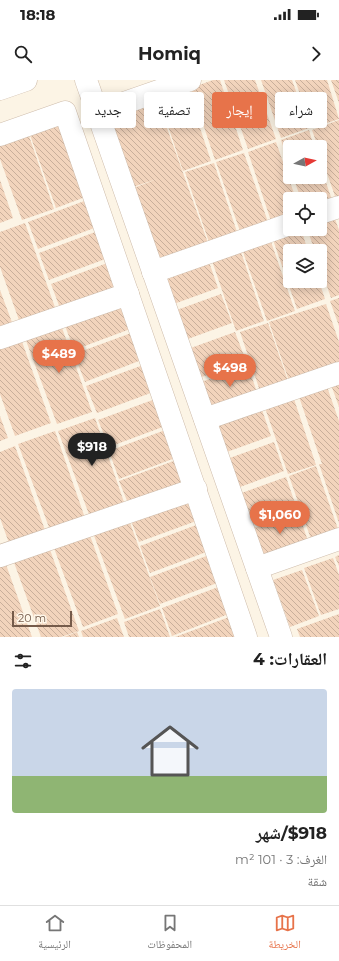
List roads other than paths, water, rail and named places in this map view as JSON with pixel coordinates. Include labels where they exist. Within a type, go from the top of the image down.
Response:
[{"type":"street","points":[[0,89],[26,80]]},
{"type":"street","points":[[86,80],[90,92]]},
{"type":"street","points":[[136,99],[190,80]]},
{"type":"street","points":[[0,135],[65,112],[246,637]]},
{"type":"street","points":[[104,128],[282,637]]},
{"type":"street","points":[[327,211],[339,207]]},
{"type":"street","points":[[154,272],[283,226]]},
{"type":"street","points":[[0,338],[128,294]]},
{"type":"street","points":[[205,419],[339,373]]},
{"type":"street","points":[[0,556],[196,489]]},
{"type":"street","points":[[257,568],[339,539]]}]
